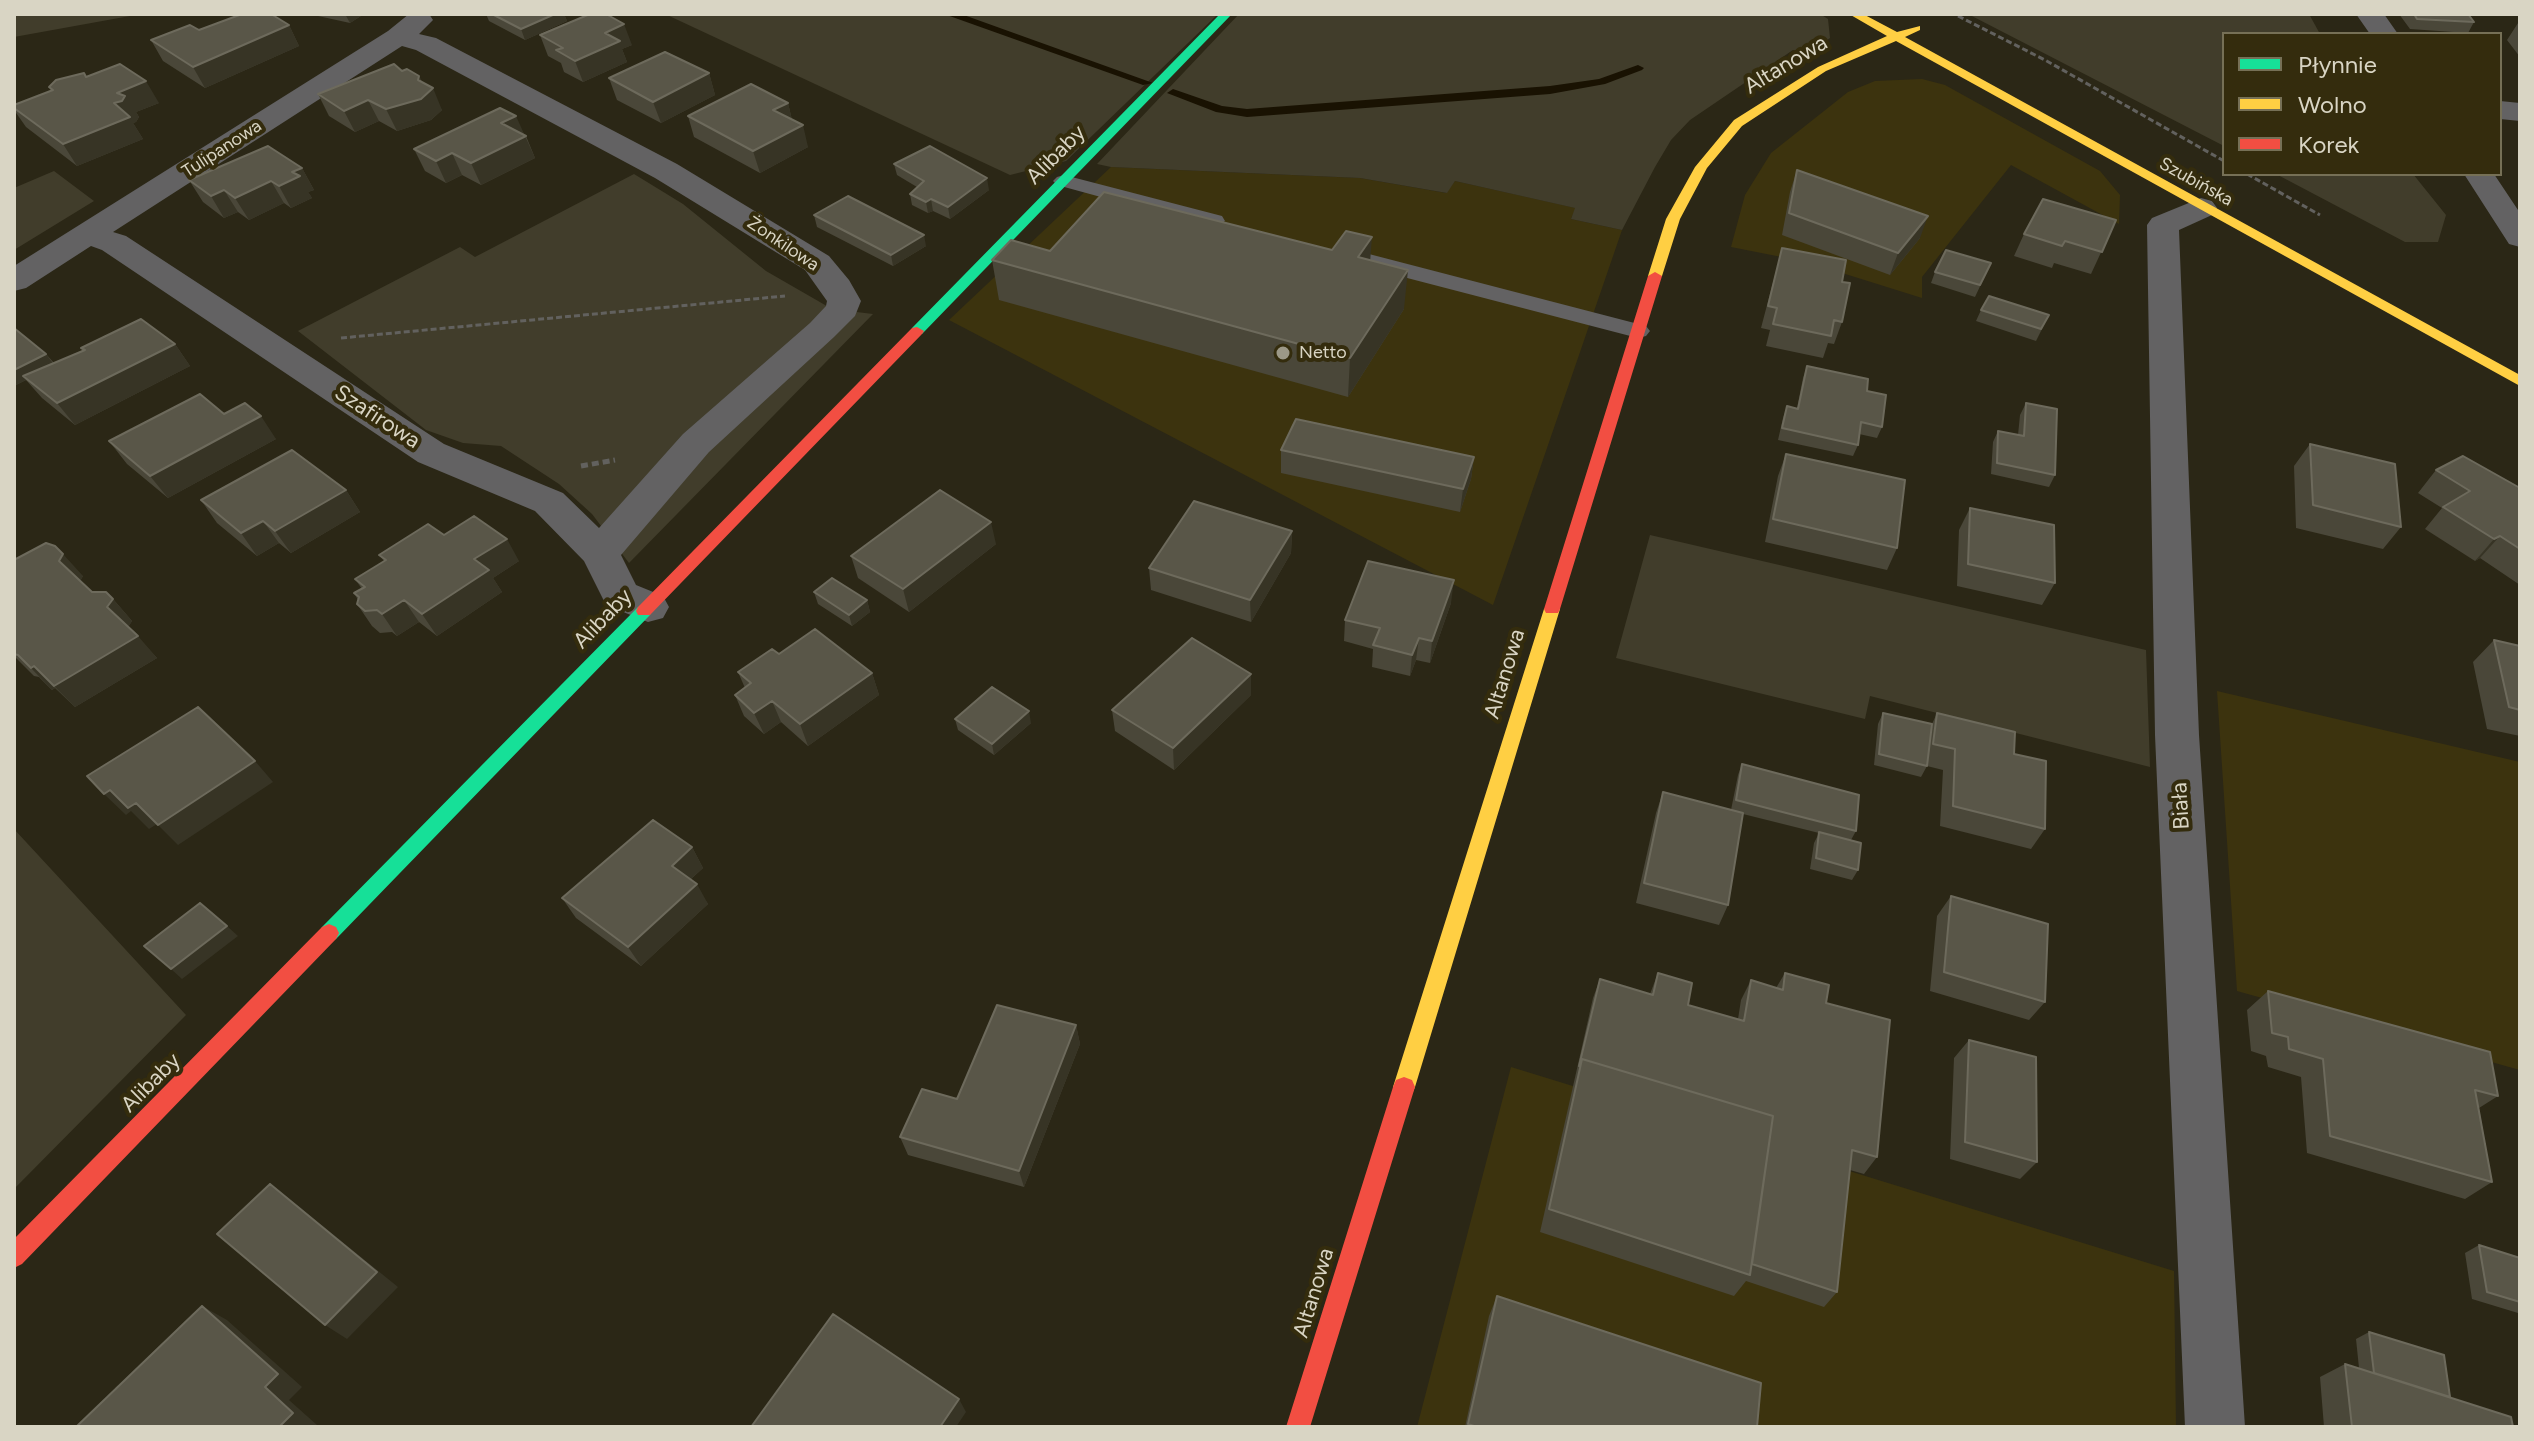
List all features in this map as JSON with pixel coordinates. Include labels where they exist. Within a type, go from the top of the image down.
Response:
[{"type":"street","name":"Tulipanowa","points":[[14,281],[398,37],[427,14]]},
{"type":"street","name":"Alibaby","points":[[14,1256],[911,333],[1226,14]]},
{"type":"street","name":"Szubińska","points":[[1855,14],[2201,208],[2520,381]]},
{"type":"street","points":[[1891,14],[1999,72]]},
{"type":"street","points":[[2370,14],[2383,32]]},
{"type":"street","name":"Altanowa","points":[[1298,1427],[1673,219],[1701,167],[1738,123],[1822,69],[1916,28]]},
{"type":"street","name":"Żonkilowa","points":[[398,37],[426,44],[666,171],[817,263],[837,287],[844,301],[843,309],[696,443],[600,553]]},
{"type":"street","points":[[2480,176],[2520,237]]},
{"type":"street","name":"Biała","points":[[2201,208],[2163,225],[2177,735],[2215,1427]]},
{"type":"street","name":"Szafirowa","points":[[88,234],[114,243],[431,453],[549,502],[600,553],[620,595],[648,607]]},
{"type":"lane","points":[[1064,181],[1232,225]]},
{"type":"lane","points":[[1354,257],[1638,331]]},
{"type":"path","points":[[1954,14],[2045,60],[2222,160]]},
{"type":"path","points":[[267,345],[782,297],[837,287]]},
{"type":"path","points":[[572,467],[625,459]]},
{"type":"shaded area","points":[[14,14],[141,14],[14,37]]},
{"type":"shaded area","points":[[665,14],[1218,14],[1066,161],[1010,175]]},
{"type":"shaded area","points":[[1239,14],[1820,14],[1828,19],[1830,38],[1807,55],[1793,50],[1690,120],[1671,140],[1622,230],[1571,219],[1575,208],[1455,181],[1447,193],[1360,178],[1097,164]]},
{"type":"shaded area","points":[[1968,14],[2309,14],[2319,32],[2222,32],[2222,145]]},
{"type":"shaded area","points":[[1922,79],[1945,85],[2100,171],[2120,195],[2119,224],[2011,165],[1922,277],[1922,298],[1807,262],[1731,247],[1745,195],[1771,153],[1848,92],[1875,81]]},
{"type":"shaded area","points":[[1111,167],[1360,178],[1446,193],[1455,181],[1576,208],[1571,219],[1622,230],[1493,605],[949,320]]},
{"type":"shaded area","points":[[54,171],[94,201],[14,250],[14,188]]},
{"type":"shaded area","points":[[634,174],[683,204],[766,271],[832,309],[873,314],[629,563],[592,514],[559,484],[501,446],[463,443],[426,430],[298,331],[460,247],[475,257]]},
{"type":"shaded area","points":[[2280,176],[2415,176],[2446,215],[2438,242],[2405,242]]},
{"type":"shaded area","points":[[1650,535],[2146,650],[2150,767],[1870,696],[1865,719],[1616,658]]},
{"type":"shaded area","points":[[2217,691],[2520,762],[2520,1070],[2237,991]]},
{"type":"shaded area","points":[[14,829],[186,1015],[14,1189]]},
{"type":"shaded area","points":[[1511,1067],[2174,1271],[2176,1427],[1417,1427]]},
{"type":"building","points":[[242,14],[271,14],[289,25],[193,67],[151,40],[190,25],[199,30]]},
{"type":"building","points":[[492,14],[555,14],[521,29]]},
{"type":"building","points":[[590,14],[606,14],[624,24],[605,33],[620,41],[575,61],[556,50],[563,48],[540,35]]},
{"type":"building","points":[[2414,14],[2468,14],[2474,22],[2417,19]]},
{"type":"building","points":[[665,52],[709,73],[653,102],[609,78]]},
{"type":"building","points":[[120,64],[146,81],[117,93],[125,96],[122,101],[114,103],[130,117],[63,144],[14,108],[14,105],[53,90],[49,87],[56,80],[84,73],[86,77]]},
{"type":"building","points":[[394,64],[402,71],[407,69],[419,76],[418,80],[433,88],[421,99],[386,109],[368,100],[344,111],[318,94]]},
{"type":"building","points":[[751,84],[788,103],[773,110],[803,125],[753,151],[688,116]]},
{"type":"building","points":[[500,108],[516,116],[501,123],[526,136],[471,163],[452,153],[436,161],[414,149]]},
{"type":"building","points":[[268,146],[302,168],[292,172],[300,176],[279,186],[271,181],[235,198],[224,190],[211,196],[189,180]]},
{"type":"building","points":[[930,146],[987,178],[948,207],[910,194],[924,181],[894,164]]},
{"type":"building","points":[[1797,170],[1928,216],[1898,253],[1789,213]]},
{"type":"building","points":[[1104,192],[1332,250],[1346,231],[1372,237],[1358,257],[1408,270],[1350,358],[992,260],[1011,240],[1050,251]]},
{"type":"building","points":[[848,196],[924,235],[891,255],[814,215]]},
{"type":"building","points":[[2043,199],[2116,220],[2102,252],[2065,241],[2062,246],[2024,234]]},
{"type":"building","points":[[1782,248],[1846,260],[1842,282],[1850,283],[1842,322],[1834,320],[1831,336],[1773,324],[1777,308],[1768,306]]},
{"type":"building","points":[[1946,250],[1991,263],[1980,285],[1935,272]]},
{"type":"building","points":[[1989,296],[2049,315],[2041,329],[1981,310]]},
{"type":"building","points":[[141,319],[175,344],[57,403],[23,376],[85,350],[81,348]]},
{"type":"building","points":[[14,328],[46,354],[14,370]]},
{"type":"building","points":[[1807,366],[1868,379],[1867,391],[1886,395],[1882,427],[1861,422],[1858,445],[1782,428],[1787,406],[1798,409]]},
{"type":"building","points":[[200,394],[224,414],[245,403],[261,416],[150,476],[109,441]]},
{"type":"building","points":[[2026,403],[2057,409],[2055,475],[1997,463],[1998,431],[2024,436]]},
{"type":"building","points":[[1296,419],[1474,457],[1463,489],[1281,450]]},
{"type":"building","points":[[2310,444],[2395,464],[2401,527],[2313,505]]},
{"type":"building","points":[[292,450],[346,490],[275,531],[263,521],[241,533],[201,500]]},
{"type":"building","points":[[1786,454],[1905,480],[1897,548],[1773,519]]},
{"type":"building","points":[[2463,456],[2520,488],[2520,549],[2500,536],[2494,539],[2443,507],[2470,491],[2436,470]]},
{"type":"building","points":[[940,490],[991,522],[903,589],[851,556]]},
{"type":"building","points":[[1194,501],[1292,531],[1250,600],[1149,568]]},
{"type":"building","points":[[1970,508],[2054,525],[2055,583],[1968,564]]},
{"type":"building","points":[[474,516],[507,539],[474,559],[489,570],[422,614],[404,600],[382,614],[377,610],[365,611],[357,604],[359,597],[354,593],[365,587],[355,579],[386,560],[379,555],[428,524],[444,535]]},
{"type":"building","points":[[46,543],[63,554],[59,561],[92,592],[106,592],[113,599],[107,607],[138,636],[54,686],[34,666],[31,668],[14,654],[14,560]]},
{"type":"building","points":[[1368,561],[1454,580],[1432,641],[1419,638],[1412,655],[1373,645],[1380,628],[1345,620]]},
{"type":"building","points":[[832,578],[867,600],[849,615],[814,592]]},
{"type":"building","points":[[815,629],[872,673],[800,724],[772,701],[754,713],[735,695],[751,683],[738,672],[772,649],[779,654]]},
{"type":"building","points":[[1192,638],[1251,674],[1173,748],[1112,710]]},
{"type":"building","points":[[2494,640],[2520,646],[2520,710],[2509,707]]},
{"type":"building","points":[[992,687],[1029,711],[992,744],[955,719]]},
{"type":"building","points":[[198,707],[255,761],[158,825],[136,803],[128,808],[110,790],[104,794],[87,776]]},
{"type":"building","points":[[1883,713],[1932,724],[1927,766],[1879,754]]},
{"type":"building","points":[[1937,713],[2015,732],[2014,754],[2046,761],[2045,829],[1953,806],[1955,749],[1933,744]]},
{"type":"building","points":[[1742,764],[1859,795],[1856,831],[1736,800]]},
{"type":"building","points":[[1663,792],[1743,813],[1728,905],[1644,883]]},
{"type":"building","points":[[653,820],[692,847],[672,866],[697,884],[628,947],[562,898]]},
{"type":"building","points":[[1819,832],[1861,843],[1858,870],[1816,858]]},
{"type":"building","points":[[1951,896],[2048,924],[2045,1002],[1944,972]]},
{"type":"building","points":[[200,903],[227,926],[171,969],[144,946]]},
{"type":"building","points":[[1658,973],[1692,983],[1688,1005],[1744,1021],[1751,980],[1783,990],[1785,973],[1829,985],[1826,1003],[1890,1020],[1877,1157],[1852,1150],[1837,1292],[1752,1264],[1773,1116],[1582,1059],[1579,1066],[1600,979],[1653,995]]},
{"type":"building","points":[[2268,991],[2490,1052],[2498,1096],[2475,1090],[2492,1182],[2330,1136],[2323,1059],[2289,1049],[2288,1037],[2272,1033]]},
{"type":"building","points":[[997,1005],[1076,1025],[1019,1171],[900,1137],[922,1089],[957,1099]]},
{"type":"building","points":[[1969,1040],[2036,1057],[2037,1162],[1965,1142]]},
{"type":"building","points":[[1582,1059],[1773,1116],[1750,1275],[1549,1209]]},
{"type":"building","points":[[270,1184],[377,1272],[325,1325],[217,1234]]},
{"type":"building","points":[[2479,1245],[2520,1258],[2520,1302],[2487,1292]]},
{"type":"building","points":[[1497,1296],[1761,1383],[1757,1427],[1477,1427],[1468,1424]]},
{"type":"building","points":[[202,1306],[278,1374],[265,1387],[293,1413],[279,1427],[76,1427]]},
{"type":"building","points":[[833,1314],[959,1399],[940,1427],[751,1427]]},
{"type":"building","points":[[2369,1332],[2444,1355],[2450,1397],[2374,1373]]},
{"type":"building","points":[[2345,1364],[2511,1417],[2513,1427],[2352,1427]]},
{"type":"waterway","points":[[950,14],[1147,83]]},
{"type":"waterway","points":[[1173,93],[1220,109],[1247,113],[1550,90],[1601,82],[1638,68]]},
{"type":"traffic: fast","points":[[917,331],[1226,14]]},
{"type":"traffic: fast","points":[[329,933],[644,611]]},
{"type":"traffic: slow","points":[[1855,14],[2520,381]]},
{"type":"traffic: slow","points":[[1655,276],[1673,219],[1701,167],[1738,123],[1822,69],[1916,28]]},
{"type":"traffic: slow","points":[[1404,1087],[1552,609]]},
{"type":"traffic: jam","points":[[1552,609],[1655,276]]},
{"type":"traffic: jam","points":[[644,611],[917,331]]},
{"type":"traffic: jam","points":[[14,1256],[329,933]]},
{"type":"traffic: jam","points":[[1298,1427],[1404,1087]]},
{"type":"place","name":"Netto","points":[[1283,353]]}]
